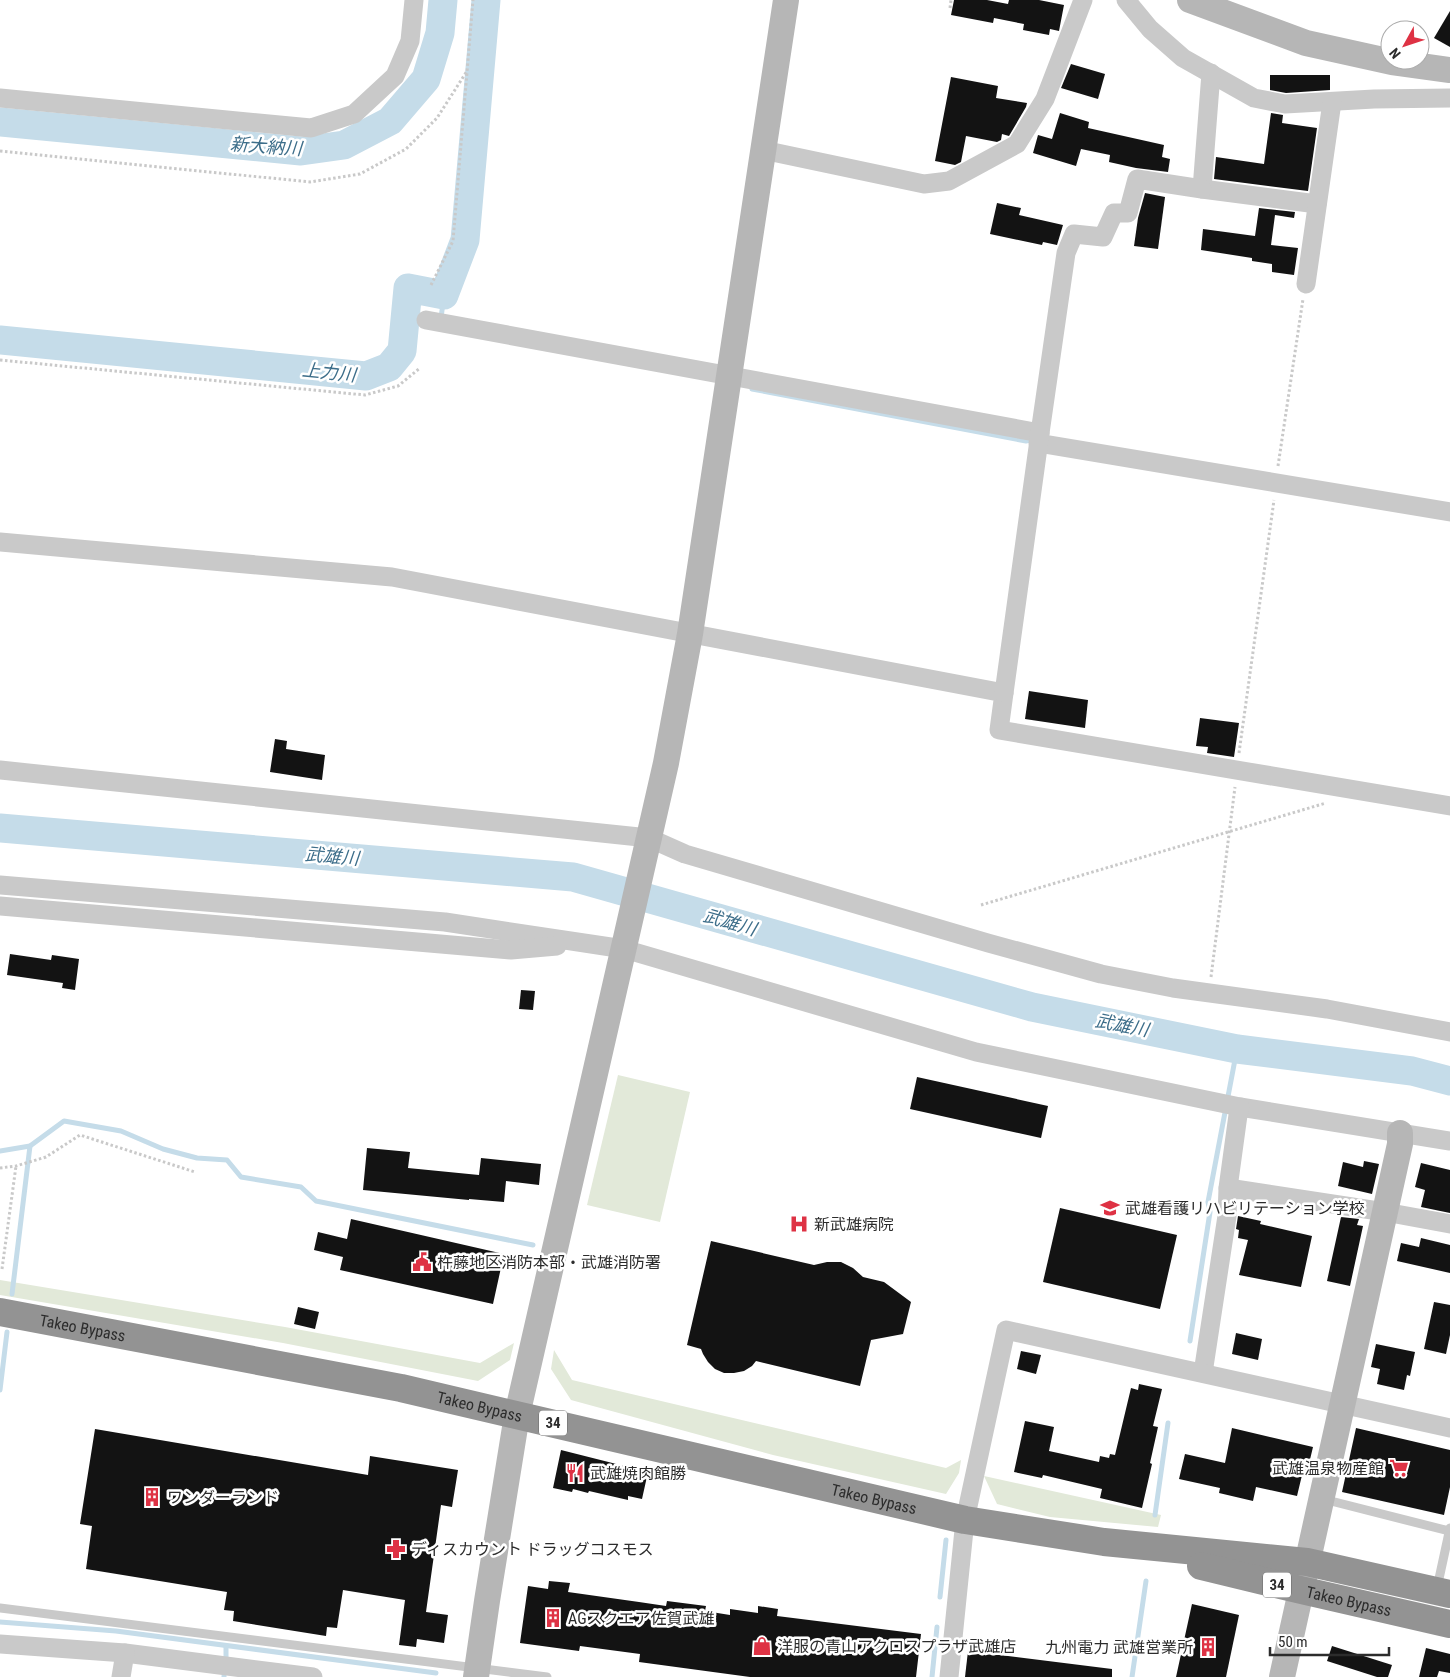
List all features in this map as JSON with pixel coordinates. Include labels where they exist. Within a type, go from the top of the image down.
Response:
[{"type":"highway","name":"Takeo Bypass","points":[[0,1312],[391,1386],[965,1520],[1104,1542],[1307,1562],[1443,1592]]},
{"type":"highway","name":"Takeo Bypass","points":[[1104,1542],[1300,1590],[1450,1624]]},
{"type":"street","points":[[0,98],[311,128],[354,114],[395,76],[410,41],[414,0]]},
{"type":"street","points":[[477,1672],[517,1415],[649,841],[666,763],[690,634],[786,0]]},
{"type":"street","points":[[763,150],[924,184],[949,181],[1017,144],[1045,99],[1083,0]]},
{"type":"street","points":[[1126,0],[1150,29],[1183,58],[1254,98],[1285,104],[1450,98]]},
{"type":"street","points":[[1190,0],[1306,43],[1392,62],[1450,70]]},
{"type":"street","points":[[1202,189],[1211,74]]},
{"type":"street","points":[[1306,284],[1332,102]]},
{"type":"street","points":[[1317,204],[1136,179],[1128,213],[1114,213],[1104,238],[1074,234],[1066,253],[999,730],[1450,806]]},
{"type":"street","points":[[426,320],[730,374],[1039,438],[1277,477],[1450,512]]},
{"type":"street","points":[[0,542],[392,577],[1004,693]]},
{"type":"street","points":[[0,770],[649,841],[695,857],[988,943],[1101,974],[1173,988],[1327,1009],[1450,1032]]},
{"type":"street","points":[[0,885],[445,922],[585,943],[625,946],[976,1052],[1240,1107],[1450,1141]]},
{"type":"street","points":[[0,906],[511,950],[585,943]]},
{"type":"street","points":[[1203,1373],[1227,1216],[1228,1188],[1240,1107]]},
{"type":"street","points":[[1282,1677],[1400,1144],[1400,1133]]},
{"type":"street","points":[[1228,1188],[1450,1224]]},
{"type":"street","points":[[949,1677],[965,1520],[1006,1330],[1450,1428]]},
{"type":"street","points":[[0,1644],[125,1653],[313,1677]]},
{"type":"street","points":[[121,1677],[125,1653]]},
{"type":"lane","points":[[1321,1498],[1450,1529],[1443,1592]]},
{"type":"lane","points":[[0,1608],[477,1672],[547,1677]]},
{"type":"path","points":[[431,285],[453,241],[473,0]]},
{"type":"path","points":[[950,8],[951,0]]},
{"type":"path","points":[[0,151],[310,182],[360,174],[406,149],[437,118],[467,71]]},
{"type":"path","points":[[1211,977],[1277,477],[1306,284]]},
{"type":"path","points":[[0,360],[365,395],[398,386],[420,368]]},
{"type":"path","points":[[981,905],[1363,792]]},
{"type":"path","points":[[0,1168],[16,1166],[46,1157],[80,1135],[195,1172]]},
{"type":"path","points":[[2,1268],[16,1166]]},
{"type":"green space","points":[[618,1075],[690,1092],[660,1222],[587,1205]]},
{"type":"green space","points":[[0,1280],[285,1327],[480,1363],[514,1343],[510,1360],[478,1381],[283,1343],[0,1295]]},
{"type":"green space","points":[[554,1350],[572,1380],[946,1468],[961,1460],[959,1473],[946,1494],[773,1455],[571,1400],[551,1369]]},
{"type":"green space","points":[[984,1476],[1161,1515],[1158,1527],[1050,1517],[997,1504]]},
{"type":"building","points":[[954,0],[987,0],[1008,4],[1009,0],[1039,0],[1064,5],[1059,31],[1050,29],[1049,35],[1023,30],[1024,24],[994,18],[993,23],[951,15]]},
{"type":"building","points":[[1450,11],[1450,47],[1434,38]]},
{"type":"building","points":[[1071,64],[1105,74],[1098,99],[1061,88]]},
{"type":"building","points":[[1270,75],[1330,75],[1330,90],[1286,93],[1270,90]]},
{"type":"building","points":[[951,77],[998,86],[996,98],[1027,103],[1009,136],[1002,134],[1001,140],[997,142],[966,136],[961,162],[955,165],[935,161]]},
{"type":"building","points":[[1060,113],[1089,122],[1088,128],[1164,145],[1162,157],[1170,159],[1168,172],[1109,162],[1110,155],[1081,149],[1076,166],[1033,153],[1038,135],[1052,139]]},
{"type":"building","points":[[1271,113],[1283,115],[1282,123],[1317,128],[1308,191],[1214,179],[1216,157],[1264,164]]},
{"type":"building","points":[[1145,193],[1165,197],[1158,249],[1134,246],[1138,218]]},
{"type":"building","points":[[997,203],[1021,208],[1019,215],[1063,225],[1057,245],[1043,242],[1042,245],[990,234]]},
{"type":"building","points":[[1259,208],[1295,212],[1294,218],[1275,215],[1271,245],[1298,248],[1294,275],[1272,272],[1272,264],[1252,261],[1252,258],[1201,250],[1203,229],[1255,236]]},
{"type":"building","points":[[1029,691],[1088,700],[1085,728],[1025,719]]},
{"type":"building","points":[[1200,718],[1239,723],[1234,757],[1207,753],[1208,747],[1196,746]]},
{"type":"building","points":[[275,739],[287,741],[286,749],[325,755],[322,780],[270,772]]},
{"type":"building","points":[[10,954],[51,960],[52,955],[79,959],[75,990],[62,988],[63,983],[7,975]]},
{"type":"building","points":[[521,990],[535,991],[533,1010],[519,1009]]},
{"type":"building","points":[[917,1077],[1048,1106],[1041,1138],[910,1109]]},
{"type":"building","points":[[367,1148],[410,1152],[408,1168],[479,1175],[481,1158],[541,1164],[539,1185],[506,1181],[504,1202],[363,1190]]},
{"type":"building","points":[[1364,1161],[1379,1164],[1372,1194],[1338,1186],[1343,1162],[1363,1167]]},
{"type":"building","points":[[1421,1163],[1450,1170],[1450,1213],[1421,1207],[1425,1190],[1415,1187]]},
{"type":"building","points":[[1060,1208],[1177,1235],[1160,1309],[1043,1282]]},
{"type":"building","points":[[1238,1216],[1261,1221],[1260,1224],[1312,1236],[1301,1287],[1239,1275],[1248,1240],[1238,1238],[1239,1230],[1236,1229]]},
{"type":"building","points":[[1341,1217],[1359,1219],[1357,1225],[1363,1226],[1350,1286],[1327,1281]]},
{"type":"building","name":"杵藤地区消防本部・武雄消防署","points":[[351,1219],[504,1254],[493,1304],[340,1270],[343,1257],[314,1250],[318,1232],[347,1239]]},
{"type":"building","points":[[1421,1238],[1450,1245],[1450,1273],[1397,1261],[1401,1243],[1419,1247]]},
{"type":"building","points":[[711,1241],[814,1265],[827,1262],[841,1262],[853,1268],[863,1277],[884,1282],[911,1302],[903,1334],[871,1340],[860,1386],[756,1361],[744,1371],[734,1373],[724,1373],[715,1369],[708,1362],[701,1349],[687,1345]]},
{"type":"building","points":[[1434,1302],[1450,1305],[1450,1335],[1446,1354],[1424,1349]]},
{"type":"building","points":[[298,1307],[319,1312],[315,1329],[294,1324]]},
{"type":"building","points":[[1236,1333],[1262,1339],[1258,1360],[1232,1354]]},
{"type":"building","points":[[1376,1344],[1415,1352],[1410,1376],[1407,1375],[1404,1390],[1377,1384],[1380,1369],[1371,1367]]},
{"type":"building","points":[[1021,1351],[1041,1355],[1036,1374],[1017,1369]]},
{"type":"building","points":[[1139,1384],[1162,1389],[1153,1426],[1158,1427],[1142,1508],[1100,1498],[1102,1489],[1043,1475],[1042,1478],[1014,1472],[1025,1421],[1054,1427],[1049,1451],[1099,1462],[1100,1456],[1109,1458],[1110,1454],[1115,1455],[1131,1388],[1138,1390]]},
{"type":"building","points":[[1232,1428],[1313,1447],[1307,1472],[1303,1471],[1297,1496],[1256,1487],[1253,1501],[1219,1493],[1220,1488],[1179,1479],[1185,1454],[1225,1463]]},
{"type":"building","name":"武雄温泉物産館","points":[[1356,1428],[1450,1450],[1450,1487],[1444,1515],[1342,1492]]},
{"type":"building","points":[[95,1429],[368,1475],[370,1456],[458,1470],[452,1507],[441,1505],[426,1612],[448,1615],[444,1643],[417,1639],[416,1647],[399,1645],[405,1600],[343,1590],[337,1628],[327,1627],[326,1636],[233,1621],[234,1611],[224,1610],[227,1592],[86,1569],[92,1526],[80,1524]]},
{"type":"building","points":[[561,1450],[648,1472],[642,1499],[628,1496],[628,1500],[589,1491],[588,1493],[573,1489],[572,1492],[553,1488]]},
{"type":"building","points":[[549,1581],[570,1583],[568,1592],[666,1606],[667,1601],[706,1606],[705,1611],[730,1615],[730,1609],[758,1613],[758,1606],[778,1609],[777,1616],[921,1634],[916,1677],[750,1677],[639,1662],[640,1654],[580,1646],[579,1651],[520,1643],[528,1586],[548,1589]]},
{"type":"building","name":"九州電力 武雄営業所","points":[[1192,1604],[1239,1615],[1226,1677],[1176,1677]]},
{"type":"building","points":[[1332,1646],[1392,1665],[1388,1677],[1377,1677],[1327,1661]]},
{"type":"building","points":[[1426,1648],[1450,1654],[1450,1673],[1439,1671],[1437,1677],[1419,1677]]},
{"type":"building","points":[[968,1651],[1112,1669],[1112,1677],[965,1677]]},
{"type":"waterway","name":"新大納川","points":[[0,122],[301,151],[344,145],[390,121],[426,79],[440,33],[443,0]]},
{"type":"waterway","name":"上力川","points":[[0,340],[366,376],[389,367],[402,351],[408,288],[444,295],[465,240],[486,0]]},
{"type":"waterway","points":[[441,318],[444,295]]},
{"type":"waterway","points":[[752,389],[1026,441],[1036,439]]},
{"type":"waterway","name":"武雄川","points":[[0,828],[573,877],[1032,1007],[1237,1049],[1412,1071],[1450,1081]]},
{"type":"waterway","points":[[1190,1341],[1210,1212],[1208,1202],[1237,1049]]},
{"type":"waterway","points":[[0,1151],[30,1146],[64,1121],[121,1131],[163,1149],[197,1158],[227,1160],[241,1177],[301,1187],[316,1201],[533,1245]]},
{"type":"waterway","points":[[12,1294],[30,1146]]},
{"type":"waterway","points":[[0,1390],[7,1332]]},
{"type":"waterway","points":[[1155,1515],[1168,1423]]},
{"type":"waterway","points":[[940,1597],[946,1540]]},
{"type":"waterway","points":[[1132,1677],[1146,1581]]},
{"type":"waterway","points":[[0,1622],[116,1631],[436,1673]]},
{"type":"waterway","points":[[932,1677],[937,1627]]},
{"type":"waterway","points":[[226,1646],[226,1659]]},
{"type":"place","name":"武雄看護リハビリテーション学校","points":[[1110,1208]]},
{"type":"place","name":"新武雄病院","points":[[799,1224]]},
{"type":"place","name":"杵藤地区消防本部・武雄消防署","points":[[422,1262]]},
{"type":"place","name":"武雄温泉物産館","points":[[1399,1468]]},
{"type":"place","name":"武雄焼肉館勝","points":[[575,1473]]},
{"type":"place","name":"ワンダーランド","points":[[152,1497]]},
{"type":"place","name":"ディスカウント ドラッグコスモス","points":[[396,1549]]},
{"type":"place","name":"AGスクエア佐賀武雄","points":[[553,1618]]},
{"type":"place","name":"洋服の青山アクロスプラザ武雄店","points":[[762,1646]]},
{"type":"place","name":"九州電力 武雄営業所","points":[[1208,1647]]}]
